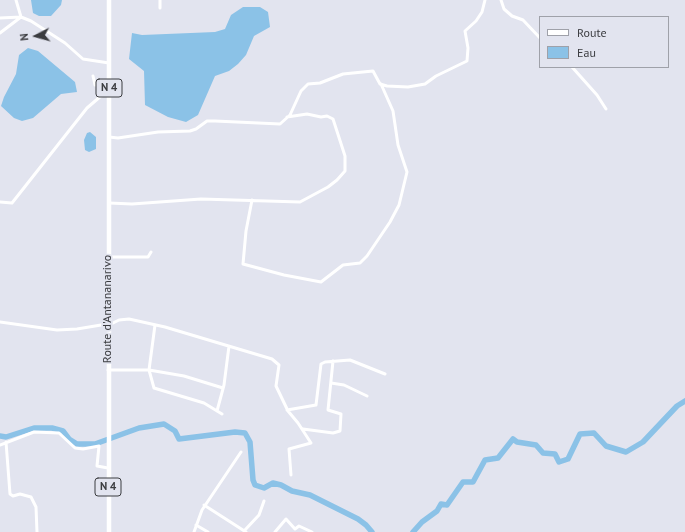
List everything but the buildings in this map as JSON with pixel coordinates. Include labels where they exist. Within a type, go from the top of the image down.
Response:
[{"type":"main road","name":"N 4","points":[[109,0],[109,137]]},
{"type":"main road","name":"Route d'Antananarivo","points":[[108,468],[109,137]]},
{"type":"main road","name":"N 4","points":[[108,468],[109,532]]},
{"type":"street","points":[[16,0],[21,17]]},
{"type":"street","points":[[160,0],[160,8]]},
{"type":"street","points":[[380,84],[398,87],[425,84],[436,76],[467,61],[468,48],[465,31],[476,21],[482,12],[485,0]]},
{"type":"street","points":[[501,0],[504,9],[512,16],[523,20],[539,37]]},
{"type":"street","points":[[0,33],[21,17]]},
{"type":"street","points":[[0,18],[21,17],[65,43],[83,59],[109,63]]},
{"type":"street","points":[[573,68],[597,95],[606,109]]},
{"type":"street","points":[[109,137],[118,138],[158,132],[190,131],[196,129],[207,121],[215,120],[280,124],[287,117],[301,91],[308,84],[320,82],[343,74],[373,71],[394,111],[398,145],[407,172],[399,205],[390,222],[367,256],[360,263],[343,265],[321,282],[284,275],[243,264],[246,231],[252,200]]},
{"type":"street","points":[[93,76],[95,85],[109,83]]},
{"type":"street","points":[[0,202],[12,203],[87,108],[100,96],[109,94]]},
{"type":"street","points":[[109,203],[132,204],[201,199],[300,202],[328,187],[345,171],[345,156],[333,119],[328,116],[321,118],[307,114],[287,117]]},
{"type":"street","points":[[108,256],[148,257],[151,252]]},
{"type":"street","points":[[0,322],[57,330],[77,329],[129,319],[229,346],[277,362],[279,365],[276,386],[287,410],[303,429],[311,443],[289,449],[291,475]]},
{"type":"street","points":[[155,325],[149,370],[156,390],[193,399],[222,414]]},
{"type":"street","points":[[217,411],[223,388],[229,346]]},
{"type":"street","points":[[287,410],[316,405],[321,364],[333,361],[350,360],[385,374]]},
{"type":"street","points":[[303,429],[333,433],[340,431],[341,414],[328,410],[333,361]]},
{"type":"street","points":[[108,370],[149,370],[184,376],[223,388]]},
{"type":"street","points":[[331,383],[344,386],[367,396]]},
{"type":"street","points":[[0,445],[34,432],[59,433],[75,448],[83,449],[99,446],[97,466],[108,468]]},
{"type":"street","points":[[6,442],[10,494],[12,496],[20,494],[31,497],[36,507],[38,532]]},
{"type":"street","points":[[194,532],[204,506],[241,452]]},
{"type":"street","points":[[204,506],[244,532],[259,515],[264,501]]},
{"type":"street","points":[[275,532],[286,519],[295,529],[299,526],[312,532]]},
{"type":"street","points":[[196,525],[208,532]]},
{"type":"water","points":[[31,0],[62,0],[61,5],[51,16],[39,16],[33,13]]},
{"type":"water","points":[[243,7],[260,7],[268,12],[270,27],[254,36],[246,55],[238,64],[229,71],[215,76],[198,115],[186,122],[168,117],[145,105],[144,71],[129,59],[132,33],[142,35],[215,32],[225,29],[231,15]]},
{"type":"water","points":[[28,48],[38,51],[75,82],[77,92],[61,94],[33,118],[22,121],[14,118],[1,106],[16,74],[19,55]]},
{"type":"water","points":[[90,132],[96,137],[96,149],[89,152],[85,150],[84,140],[87,133]]},
{"type":"waterway","points":[[413,532],[422,522],[437,511],[441,504],[447,505],[463,482],[473,482],[485,460],[498,458],[513,439],[517,442],[536,445],[543,453],[555,454],[559,462],[568,459],[580,434],[594,433],[606,446],[626,452],[643,442],[677,406],[685,401]]},
{"type":"waterway","points":[[0,436],[6,437],[34,428],[52,428],[63,431],[69,439],[77,444],[95,444],[139,428],[164,424],[175,431],[179,439],[235,432],[245,433],[250,442],[253,480],[255,485],[264,488],[273,483],[281,485],[292,491],[310,495],[358,519],[372,532]]}]
